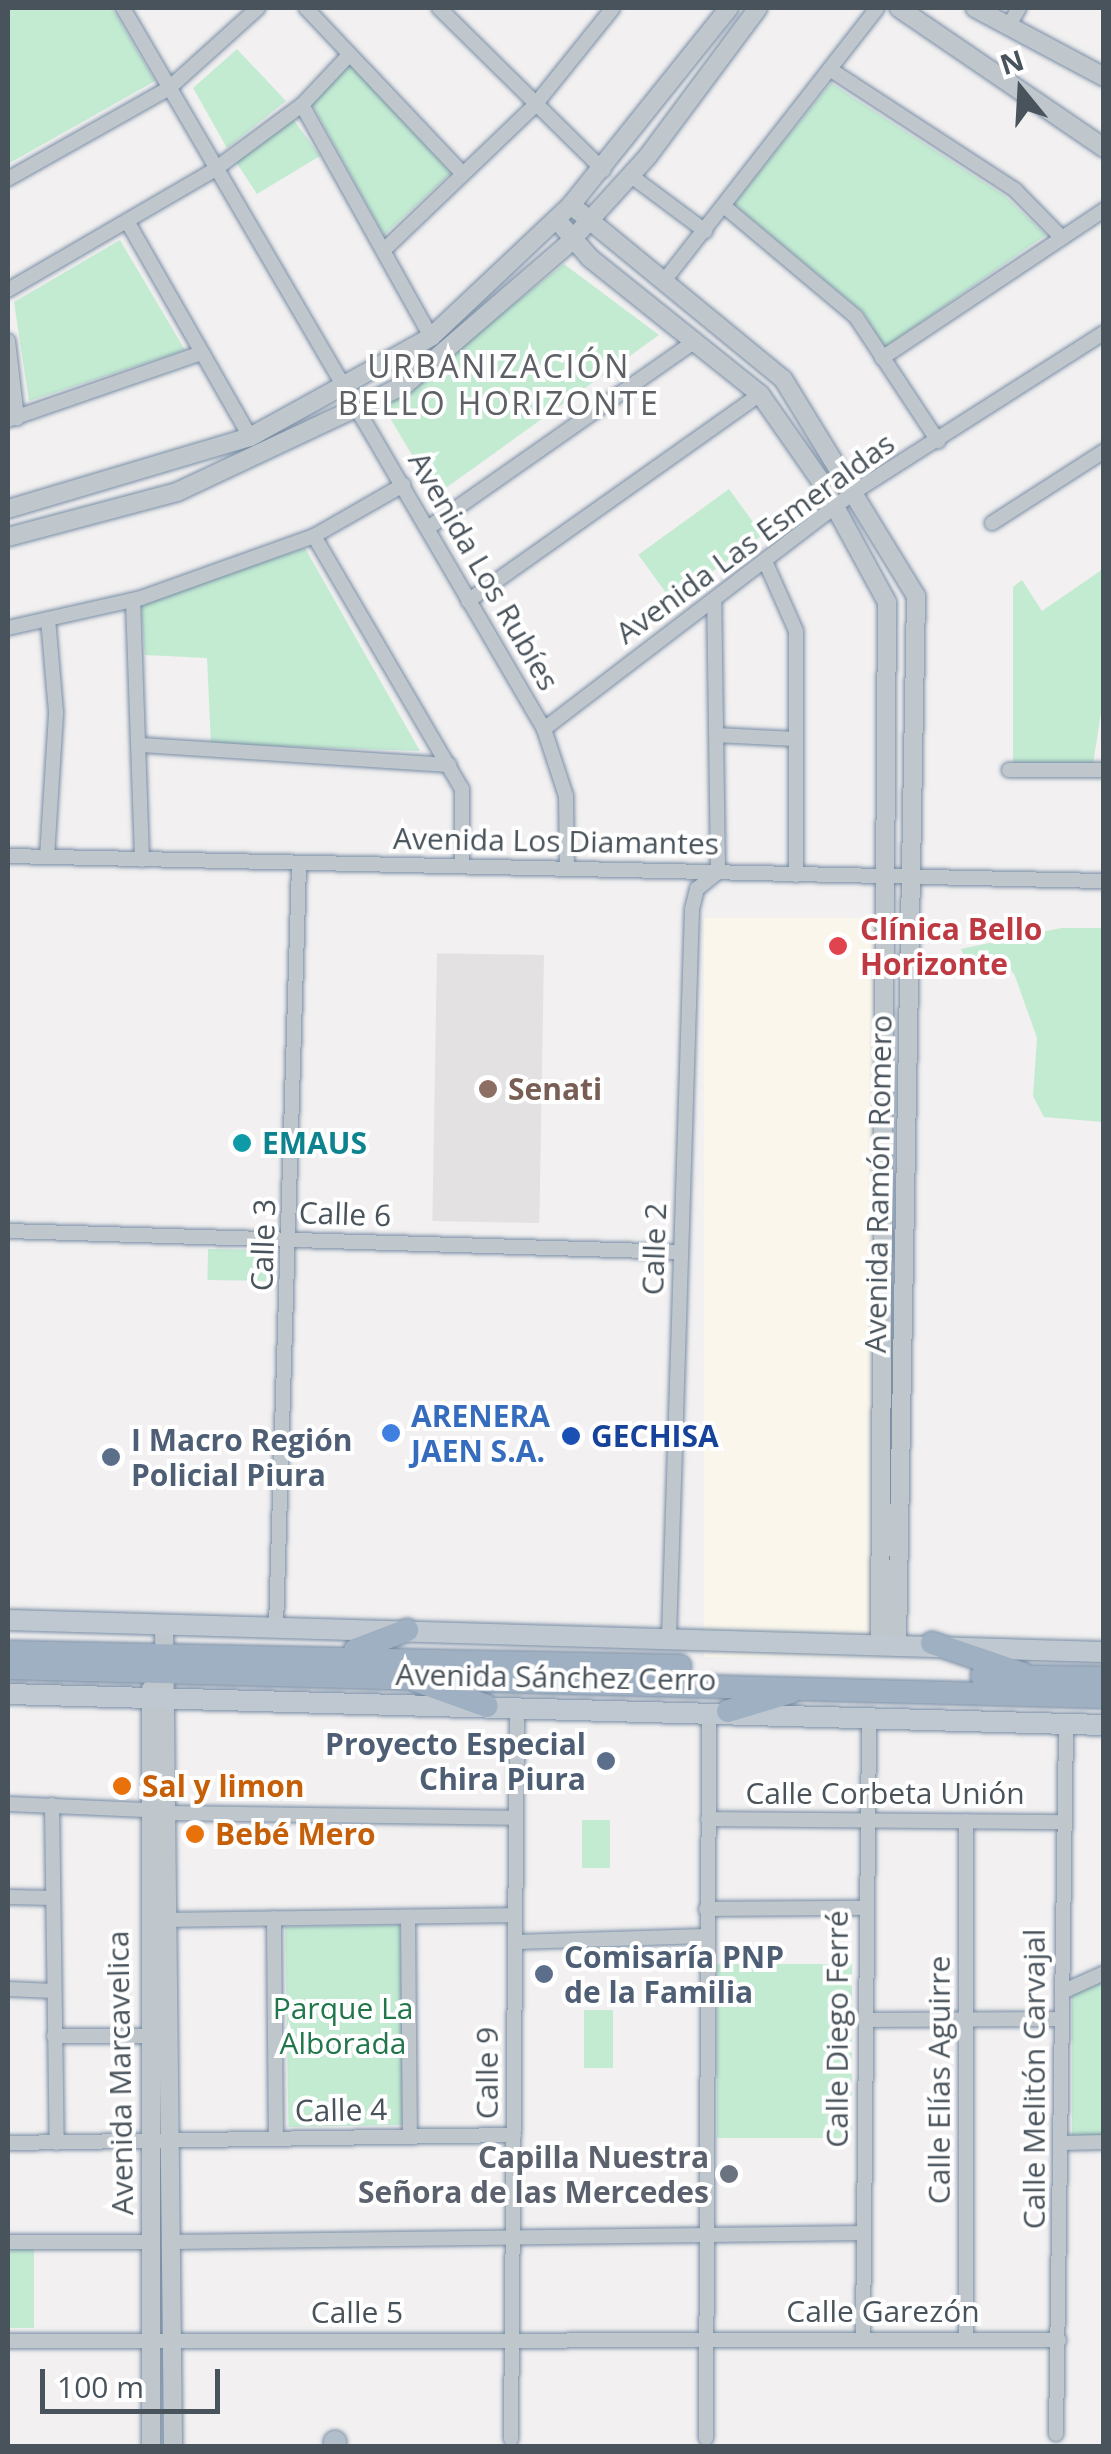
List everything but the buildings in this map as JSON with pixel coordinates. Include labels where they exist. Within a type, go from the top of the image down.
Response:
[{"type":"highway","points":[[317,1658],[407,1630]]},
{"type":"highway","points":[[932,1644],[1030,1678]]},
{"type":"highway","name":"Avenida Sánchez Cerro","points":[[9,1656],[409,1678],[830,1685],[1104,1697]]},
{"type":"highway","name":"Avenida Sánchez Cerro","points":[[163,1665],[317,1658],[1104,1678]]},
{"type":"highway","points":[[409,1678],[487,1706]]},
{"type":"highway","points":[[719,1711],[830,1685]]},
{"type":"main road","name":"Avenida Sánchez Cerro","points":[[8,1620],[888,1642],[1104,1652]]},
{"type":"main road","name":"Avenida Sánchez Cerro","points":[[8,1694],[719,1711],[870,1720],[1104,1726]]},
{"type":"street","name":"Avenida Los Rubíes","points":[[123,8],[214,170],[403,484],[544,729],[566,796],[567,867]]},
{"type":"street","points":[[8,179],[168,90],[258,8]]},
{"type":"street","points":[[306,8],[463,174]]},
{"type":"street","points":[[384,250],[536,105],[612,8]]},
{"type":"street","points":[[8,537],[176,492],[358,411],[490,318],[573,238],[630,175],[758,8]]},
{"type":"street","points":[[664,281],[878,8]]},
{"type":"street","points":[[899,8],[1104,148]]},
{"type":"street","points":[[975,8],[1104,77]]},
{"type":"street","points":[[1008,27],[1019,8]]},
{"type":"street","points":[[444,9],[603,170]]},
{"type":"street","points":[[8,508],[131,480],[250,437],[346,388],[431,337],[557,220],[603,170],[724,9]]},
{"type":"street","points":[[8,290],[214,170],[302,105],[349,54]]},
{"type":"street","points":[[832,70],[1015,190],[1061,237]]},
{"type":"street","points":[[302,105],[431,337]]},
{"type":"street","points":[[630,175],[704,231]]},
{"type":"street","name":"Avenida Ramón Romero","points":[[571,205],[784,379],[916,596],[911,878],[897,1129],[888,1642]]},
{"type":"street","points":[[724,206],[856,317],[938,441]]},
{"type":"street","points":[[882,358],[1104,210]]},
{"type":"street","name":"Avenida Ramón Romero","points":[[557,220],[573,238],[760,394],[836,507],[887,602],[883,877],[892,908],[898,1096]]},
{"type":"street","points":[[127,222],[250,437]]},
{"type":"street","name":"Avenida Las Esmeraldas","points":[[544,729],[854,492],[1104,334]]},
{"type":"street","points":[[428,528],[696,340]]},
{"type":"street","points":[[8,341],[12,419],[202,353]]},
{"type":"street","points":[[468,601],[760,394]]},
{"type":"street","points":[[992,522],[1104,451]]},
{"type":"street","points":[[8,628],[134,600],[314,536],[403,484]]},
{"type":"street","points":[[314,536],[462,789],[462,863]]},
{"type":"street","points":[[765,562],[796,632],[796,875]]},
{"type":"street","points":[[134,600],[142,860]]},
{"type":"street","points":[[714,600],[718,872]]},
{"type":"street","points":[[48,619],[56,712],[48,857]]},
{"type":"street","points":[[716,736],[795,740]]},
{"type":"street","points":[[141,745],[449,765]]},
{"type":"street","points":[[1009,770],[1104,770]]},
{"type":"street","name":"Avenida Los Diamantes","points":[[8,856],[299,864],[462,863],[1104,882]]},
{"type":"street","name":"Calle 3","points":[[276,1627],[291,1240],[299,864]]},
{"type":"street","name":"Calle 2","points":[[669,1637],[692,910],[697,889],[718,872]]},
{"type":"street","name":"Calle 6","points":[[8,1230],[681,1252]]},
{"type":"street","points":[[154,1698],[163,1665],[164,1624]]},
{"type":"street","name":"Avenida Marcavelica","points":[[151,2446],[145,1810],[154,1698]]},
{"type":"street","name":"Avenida Marcavelica","points":[[154,1698],[166,1814],[173,2446]]},
{"type":"street","name":"Calle 9","points":[[511,2439],[517,1707]]},
{"type":"street","points":[[706,2438],[706,1909],[708,1818],[719,1711]]},
{"type":"street","name":"Calle Diego Ferré","points":[[863,2338],[870,1720]]},
{"type":"street","name":"Calle Melitón Carvajal","points":[[1056,2434],[1066,1724]]},
{"type":"street","points":[[8,1804],[145,1810]]},
{"type":"street","points":[[52,1806],[56,2142]]},
{"type":"street","points":[[166,1814],[516,1818]]},
{"type":"street","name":"Calle Corbeta Unión","points":[[708,1818],[1063,1822]]},
{"type":"street","name":"Calle Elías Aguirre","points":[[966,1821],[966,2339]]},
{"type":"street","points":[[8,1897],[53,1898]]},
{"type":"street","points":[[706,1909],[866,1908]]},
{"type":"street","points":[[168,1920],[515,1915]]},
{"type":"street","points":[[408,1917],[410,2136]]},
{"type":"street","points":[[274,1918],[276,2139]]},
{"type":"street","points":[[515,1942],[706,1936]]},
{"type":"street","points":[[146,1956],[168,1956]]},
{"type":"street","points":[[1062,1992],[1104,1973]]},
{"type":"street","points":[[8,1989],[54,1991]]},
{"type":"street","points":[[865,2020],[1062,2019]]},
{"type":"street","points":[[54,2036],[146,2036]]},
{"type":"street","name":"Calle 4","points":[[170,2140],[514,2135]]},
{"type":"street","points":[[8,2143],[170,2140]]},
{"type":"street","points":[[1061,2142],[1104,2142]]},
{"type":"street","points":[[170,2242],[864,2233]]},
{"type":"street","points":[[8,2242],[149,2242]]},
{"type":"street","name":"Calle Garezón","points":[[706,2337],[1059,2340]]},
{"type":"street","name":"Calle 5","points":[[8,2341],[706,2337]]},
{"type":"shaded area","points":[[704,918],[882,918],[882,1657],[704,1657]]},
{"type":"shaded area","name":"Senati","points":[[437,953],[544,955],[539,1223],[432,1221]]},
{"type":"green space","points":[[8,8],[112,8],[155,81],[8,164]]},
{"type":"green space","points":[[237,49],[286,101],[227,148],[193,88]]},
{"type":"green space","points":[[349,64],[451,173],[384,235],[312,104]]},
{"type":"green space","points":[[831,83],[1005,196],[1046,235],[885,347],[863,312],[734,204]]},
{"type":"green space","points":[[293,119],[320,156],[257,194],[236,162]]},
{"type":"green space","points":[[120,240],[185,350],[29,401],[14,302]]},
{"type":"green space","points":[[564,264],[659,335],[436,495],[384,408]]},
{"type":"green space","points":[[729,489],[763,535],[672,601],[638,555]]},
{"type":"green space","points":[[305,548],[420,751],[211,744],[207,658],[145,655],[141,603]]},
{"type":"green space","points":[[1103,569],[1103,700],[1093,764],[1013,764],[1013,587],[1022,580],[1042,611]]},
{"type":"green space","points":[[1061,928],[1103,928],[1103,1122],[1044,1117],[1033,1096],[1037,1038],[1015,976],[1004,960],[966,961],[961,949]]},
{"type":"green space","points":[[208,1249],[267,1250],[266,1281],[207,1280]]},
{"type":"green space","points":[[582,1820],[610,1820],[610,1868],[582,1868]]},
{"type":"green space","name":"Parque La Alborada","points":[[400,1925],[403,2125],[289,2127],[285,1927]]},
{"type":"green space","points":[[717,1964],[852,1964],[852,2138],[717,2138]]},
{"type":"green space","points":[[1072,1980],[1103,1980],[1103,2138],[1072,2138]]},
{"type":"green space","points":[[584,2010],[613,2010],[613,2068],[584,2068]]},
{"type":"green space","points":[[8,2249],[34,2249],[34,2328],[8,2328]]},
{"type":"place","name":"Clínica Bello Horizonte","points":[[838,946]]},
{"type":"place","name":"Senati","points":[[488,1089]]},
{"type":"place","name":"EMAUS","points":[[242,1143]]},
{"type":"place","name":"ARENERA JAEN S.A.","points":[[391,1433]]},
{"type":"place","name":"GECHISA","points":[[571,1436]]},
{"type":"place","name":"I Macro Región Policial Piura","points":[[111,1457]]},
{"type":"place","name":"Proyecto Especial Chira Piura","points":[[606,1761]]},
{"type":"place","name":"Sal y limon","points":[[122,1786]]},
{"type":"place","name":"Bebé Mero","points":[[195,1834]]},
{"type":"place","name":"Comisaría PNP de la Familia","points":[[544,1974]]},
{"type":"place","name":"Capilla Nuestra Señora de las Mercedes","points":[[729,2174]]},
{"type":"district","name":"URBANIZACIÓN BELLO HORIZONTE","points":[[499,386]]}]
